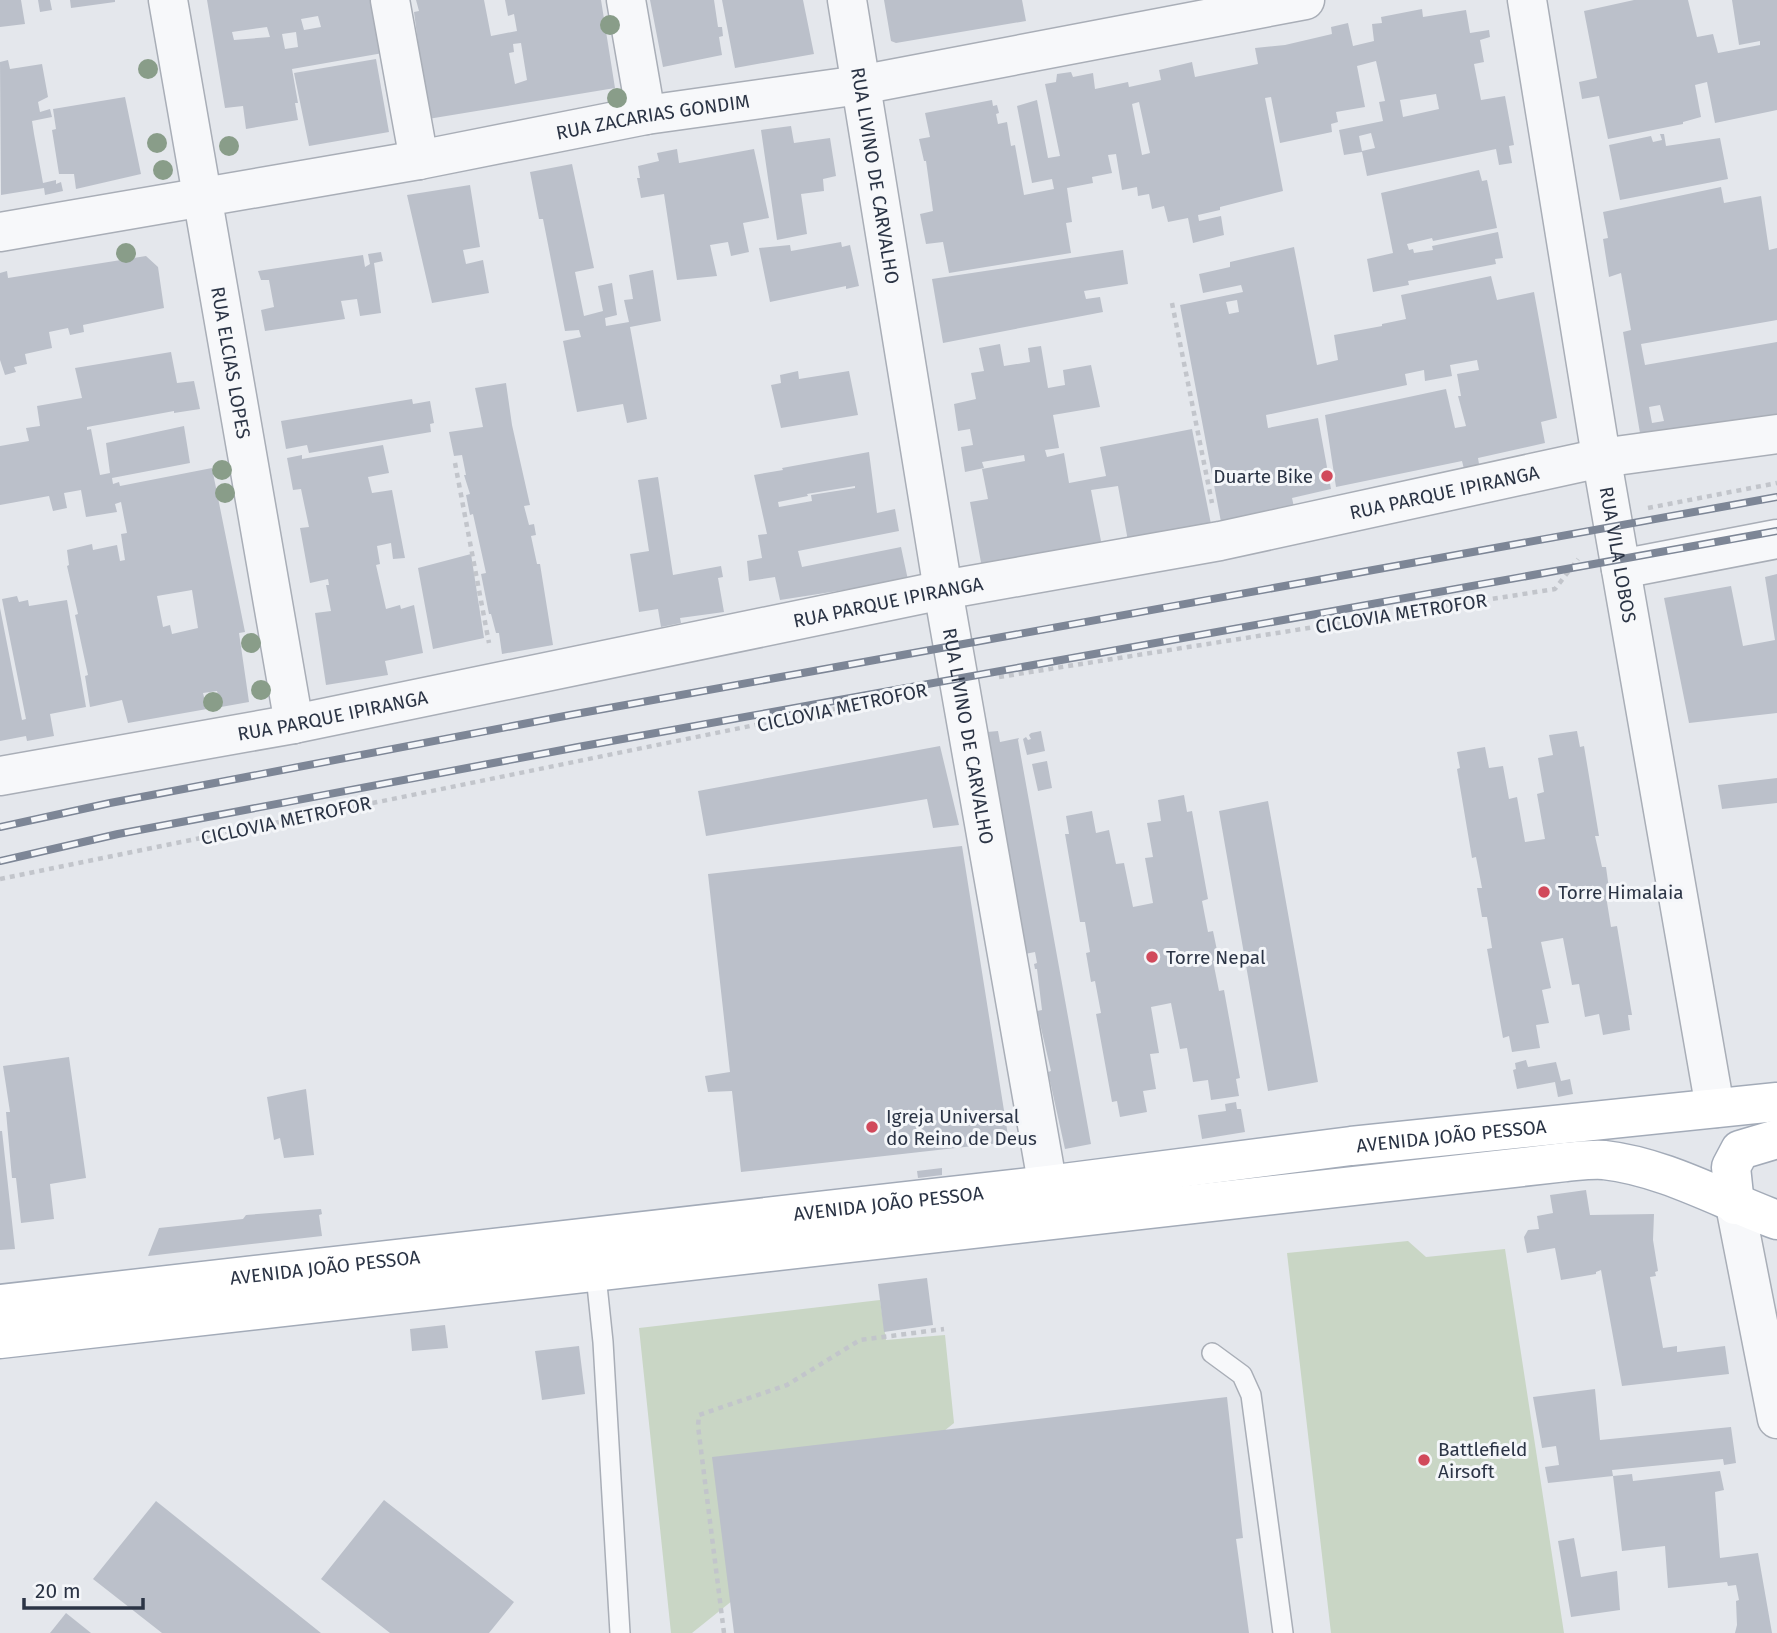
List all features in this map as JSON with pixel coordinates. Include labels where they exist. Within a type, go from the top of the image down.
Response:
[{"type":"main road","name":"AVENIDA JOÃO PESSOA","points":[[1051,1203],[1351,1146],[1517,1131],[1777,1102]]},
{"type":"main road","points":[[1735,1205],[1731,1167],[1740,1150],[1777,1139]]},
{"type":"main road","name":"AVENIDA JOÃO PESSOA","points":[[0,1339],[594,1255],[1051,1203],[1566,1162],[1601,1160],[1632,1165],[1684,1181],[1735,1205],[1777,1220]]},
{"type":"main road","name":"AVENIDA JOÃO PESSOA","points":[[0,1304],[594,1255]]},
{"type":"street","name":"RUA ELCIAS LOPES","points":[[168,0],[294,724]]},
{"type":"street","points":[[390,0],[419,160]]},
{"type":"street","points":[[626,0],[646,115]]},
{"type":"street","name":"RUA LIVINO DE CARVALHO","points":[[847,0],[943,590],[1051,1203]]},
{"type":"street","name":"RUA ZACARIAS GONDIM","points":[[0,232],[419,160],[646,115],[860,86],[1305,0]]},
{"type":"street","name":"RUA VILA LOBOS","points":[[1528,0],[1601,458],[1715,1108]]},
{"type":"street","name":"RUA PARQUE IPIRANGA","points":[[0,776],[294,724],[943,590],[1220,541],[1601,458],[1777,434]]},
{"type":"street","points":[[1621,569],[1777,539]]},
{"type":"street","points":[[1735,1205],[1777,1419]]},
{"type":"lane","points":[[594,1255],[603,1342],[620,1633]]},
{"type":"lane","points":[[1212,1353],[1242,1374],[1251,1395],[1283,1633]]},
{"type":"path","points":[[1171,303],[1220,541]]},
{"type":"path","points":[[455,463],[496,682]]},
{"type":"path","points":[[1611,515],[1777,483]]},
{"type":"path","name":"CICLOVIA METROFOR","points":[[0,879],[961,683],[1555,589],[1611,515]]},
{"type":"path","points":[[724,1633],[698,1426],[699,1415],[787,1385],[860,1340],[944,1329]]},
{"type":"green space","name":"Battlefield Airsoft","points":[[1408,1241],[1426,1257],[1505,1249],[1564,1633],[1331,1633],[1287,1253]]},
{"type":"green space","points":[[880,1300],[886,1340],[945,1335],[954,1423],[692,1633],[671,1633],[639,1328]]},
{"type":"building","points":[[0,0],[21,0],[25,24],[0,27]]},
{"type":"building","points":[[38,0],[50,0],[52,10],[40,12]]},
{"type":"building","points":[[70,0],[115,0],[115,2],[71,8]]},
{"type":"building","points":[[207,0],[374,0],[383,53],[292,69],[298,120],[246,129],[243,106],[225,108]],"holes":[[[318,16],[321,27],[304,30],[301,19]],[[267,27],[270,37],[234,40],[232,32]],[[296,32],[298,47],[285,49],[282,34]]]},
{"type":"building","points":[[416,0],[484,0],[491,36],[517,31],[514,14],[508,16],[505,0],[601,0],[615,88],[428,119],[414,12],[419,11]],"holes":[[[521,43],[527,80],[515,84],[509,53],[514,52],[513,44]]]},
{"type":"building","points":[[650,0],[714,0],[718,27],[722,27],[723,36],[719,37],[722,55],[663,67]]},
{"type":"building","points":[[722,0],[803,0],[814,54],[735,68]]},
{"type":"building","points":[[884,0],[1022,0],[1026,21],[896,43],[891,41]]},
{"type":"building","points":[[1634,0],[1688,0],[1697,37],[1713,34],[1718,53],[1760,45],[1760,41],[1739,45],[1732,0],[1777,0],[1777,110],[1715,123],[1707,82],[1695,85],[1701,117],[1683,124],[1608,139],[1599,96],[1582,99],[1579,82],[1597,78],[1584,11]]},
{"type":"building","points":[[1422,9],[1423,17],[1466,10],[1470,33],[1489,30],[1490,37],[1480,40],[1484,62],[1474,64],[1481,100],[1505,96],[1514,145],[1509,146],[1512,163],[1499,165],[1496,149],[1367,176],[1362,152],[1344,155],[1339,130],[1383,121],[1379,102],[1385,101],[1376,61],[1357,66],[1365,107],[1336,112],[1338,122],[1331,124],[1332,132],[1280,143],[1271,97],[1265,98],[1283,191],[1198,215],[1199,221],[1221,216],[1224,235],[1193,243],[1188,218],[1168,222],[1164,206],[1152,209],[1149,194],[1138,196],[1137,187],[1122,190],[1116,154],[1108,155],[1112,173],[1092,177],[1093,183],[1067,188],[1072,222],[1066,223],[1071,253],[949,273],[943,242],[926,244],[920,214],[933,211],[926,161],[919,139],[930,137],[925,113],[992,100],[999,113],[996,114],[998,124],[1007,122],[1011,146],[1015,145],[1024,195],[1054,189],[1052,179],[1032,183],[1017,106],[1037,100],[1048,158],[1060,156],[1045,84],[1056,82],[1057,74],[1071,72],[1073,77],[1093,73],[1095,89],[1128,82],[1129,87],[1161,80],[1159,70],[1192,62],[1195,77],[1258,64],[1255,48],[1285,45],[1332,34],[1331,27],[1348,23],[1353,46],[1374,41],[1372,24],[1382,23],[1381,17]],"holes":[[[1436,94],[1439,109],[1403,117],[1400,100]],[[1139,102],[1150,153],[1142,155],[1132,104]],[[1371,133],[1375,148],[1362,151],[1359,136]]]},
{"type":"building","points":[[376,59],[389,132],[309,146],[294,73]]},
{"type":"building","points":[[8,60],[10,69],[42,64],[48,97],[38,102],[40,112],[50,109],[52,117],[32,121],[34,134],[43,183],[56,180],[56,184],[61,182],[63,191],[45,195],[44,188],[1,195],[0,62]]},
{"type":"building","points":[[125,97],[141,174],[76,189],[74,174],[59,174],[52,130],[56,129],[53,109]]},
{"type":"building","points":[[791,126],[794,143],[830,138],[836,176],[823,179],[824,191],[801,194],[807,234],[777,240],[761,130]]},
{"type":"building","points":[[1660,134],[1664,134],[1666,146],[1720,138],[1728,179],[1620,200],[1609,145],[1651,136],[1653,142],[1662,140]]},
{"type":"building","points":[[677,149],[679,163],[754,149],[769,218],[743,223],[749,252],[731,256],[728,242],[710,245],[717,276],[677,280],[664,194],[641,198],[637,178],[640,178],[638,166],[659,161],[657,153]]},
{"type":"building","points":[[572,164],[594,268],[575,272],[584,316],[603,311],[598,286],[612,283],[617,315],[605,318],[606,326],[629,322],[624,300],[633,299],[629,275],[653,270],[661,321],[630,327],[647,419],[627,423],[623,404],[577,412],[563,341],[581,337],[579,330],[565,331],[543,219],[539,219],[530,172]]},
{"type":"building","points":[[1479,170],[1482,181],[1487,180],[1497,228],[1407,244],[1409,250],[1413,249],[1414,253],[1433,250],[1432,246],[1498,232],[1503,258],[1495,259],[1496,264],[1408,281],[1409,285],[1373,292],[1367,259],[1393,253],[1381,193]]},
{"type":"building","points":[[470,185],[480,247],[463,250],[466,264],[483,260],[489,293],[432,303],[407,195]]},
{"type":"building","points":[[1721,187],[1724,203],[1761,196],[1769,250],[1777,248],[1777,320],[1641,344],[1645,365],[1777,342],[1777,415],[1641,439],[1623,332],[1631,330],[1621,273],[1609,277],[1603,239],[1608,238],[1603,212]],"holes":[[[1660,405],[1664,421],[1652,423],[1649,407]]]},
{"type":"building","points":[[841,242],[842,247],[850,245],[859,286],[846,289],[846,286],[770,302],[759,248],[790,245],[791,251]]},
{"type":"building","points":[[1294,247],[1317,365],[1338,360],[1334,335],[1406,319],[1401,295],[1491,276],[1497,300],[1534,292],[1557,418],[1541,422],[1545,443],[1478,458],[1480,470],[1465,473],[1462,461],[1336,487],[1325,415],[1446,389],[1455,428],[1466,426],[1458,396],[1461,396],[1457,374],[1479,370],[1477,360],[1450,365],[1452,376],[1425,381],[1424,370],[1405,374],[1407,385],[1266,415],[1268,428],[1318,418],[1331,489],[1292,498],[1294,507],[1221,522],[1180,305],[1243,292],[1241,285],[1203,293],[1199,274],[1230,267],[1230,262]],"holes":[[[1237,300],[1239,312],[1229,314],[1226,302]]]},
{"type":"building","points":[[1123,250],[1128,284],[1084,291],[1086,299],[1100,297],[1103,312],[943,343],[932,279]]},
{"type":"building","points":[[381,252],[383,261],[374,263],[381,313],[360,316],[357,299],[341,301],[345,319],[265,331],[261,310],[274,307],[269,280],[261,280],[258,271],[363,255],[365,267],[370,264],[368,254]]},
{"type":"building","points":[[146,256],[158,267],[164,308],[83,325],[84,332],[70,335],[68,328],[49,332],[52,348],[25,354],[27,364],[14,367],[16,372],[5,375],[0,360],[0,273],[7,271],[8,278]]},
{"type":"building","points":[[1000,344],[1004,366],[1030,362],[1028,348],[1041,346],[1048,388],[1065,385],[1063,370],[1091,365],[1100,407],[1053,415],[1059,448],[1045,450],[1047,457],[1064,453],[1069,483],[1106,476],[1100,447],[1192,429],[1211,524],[1128,541],[1118,486],[1091,490],[1102,546],[982,568],[970,502],[988,499],[982,469],[1025,461],[1024,455],[982,462],[984,468],[965,472],[961,447],[973,445],[970,429],[958,431],[954,404],[976,399],[971,373],[984,371],[979,348]]},
{"type":"building","points":[[171,352],[177,383],[194,381],[200,409],[174,411],[87,427],[87,430],[91,429],[100,475],[110,473],[106,443],[184,426],[190,463],[112,478],[113,484],[119,482],[120,486],[212,468],[245,632],[239,633],[249,702],[221,707],[217,691],[203,693],[207,709],[128,723],[122,700],[90,707],[85,676],[88,675],[75,615],[78,614],[67,566],[67,550],[92,544],[93,550],[117,545],[120,561],[125,560],[121,534],[127,533],[121,502],[115,504],[117,512],[86,517],[81,490],[64,493],[67,508],[53,511],[49,496],[0,505],[0,446],[29,441],[26,428],[40,426],[37,406],[82,398],[75,368]],"holes":[[[192,590],[198,628],[172,634],[170,625],[163,627],[157,596]]]},
{"type":"building","points":[[798,371],[799,379],[849,371],[858,415],[781,428],[771,385],[781,383],[780,375]]},
{"type":"building","points":[[506,383],[512,425],[530,505],[524,506],[529,525],[534,524],[536,535],[531,536],[537,564],[540,564],[553,645],[502,654],[499,633],[496,633],[489,614],[481,574],[486,573],[473,514],[470,515],[466,495],[470,494],[462,455],[454,456],[449,432],[483,427],[475,388]]},
{"type":"building","points":[[412,399],[413,404],[430,401],[434,423],[430,424],[431,432],[309,453],[307,445],[286,449],[281,421]]},
{"type":"building","points":[[383,445],[389,473],[368,477],[372,493],[392,490],[405,558],[393,559],[391,543],[377,546],[380,564],[376,565],[386,609],[400,605],[401,609],[414,605],[423,653],[385,661],[388,675],[326,685],[315,613],[331,611],[326,585],[329,585],[328,579],[310,583],[300,528],[309,527],[301,489],[293,490],[287,458],[302,455],[302,459]]},
{"type":"building","points":[[869,452],[877,513],[895,509],[899,531],[798,551],[802,567],[901,547],[908,580],[780,600],[775,577],[749,581],[747,561],[762,558],[758,535],[767,534],[754,475],[783,470],[782,468]],"holes":[[[855,488],[811,495],[812,501],[779,507],[778,502],[808,496],[807,494]]]},
{"type":"building","points":[[658,477],[673,575],[721,566],[723,577],[718,578],[724,612],[680,618],[681,623],[661,627],[658,609],[639,612],[630,554],[649,551],[638,480]]},
{"type":"building","points":[[471,554],[484,638],[433,649],[418,568]]},
{"type":"building","points":[[1777,574],[1777,713],[1689,723],[1664,598],[1731,586],[1743,646],[1775,640],[1765,577]]},
{"type":"building","points":[[17,596],[19,602],[28,600],[29,606],[67,600],[86,707],[50,714],[54,736],[27,741],[26,736],[0,741],[0,608],[22,720],[26,719],[2,599]]},
{"type":"building","points":[[998,731],[1000,742],[1019,738],[1091,1144],[1065,1149],[1037,1011],[1042,1010],[1034,964],[1037,963],[1035,952],[1025,954],[987,732]]},
{"type":"building","points":[[1041,731],[1045,751],[1027,755],[1023,739],[1031,739],[1031,733]]},
{"type":"building","name":"Torre Himalaia","points":[[1577,731],[1580,747],[1584,746],[1599,836],[1595,836],[1602,867],[1606,867],[1610,896],[1606,896],[1611,927],[1617,926],[1632,1015],[1628,1015],[1630,1030],[1603,1035],[1599,1014],[1585,1017],[1579,984],[1572,985],[1563,938],[1541,942],[1551,988],[1542,990],[1549,1023],[1536,1025],[1540,1048],[1512,1052],[1509,1036],[1503,1038],[1487,949],[1492,948],[1487,917],[1482,917],[1477,888],[1482,888],[1476,857],[1472,858],[1457,769],[1460,768],[1457,752],[1485,747],[1489,768],[1503,766],[1509,799],[1517,797],[1525,842],[1545,839],[1537,794],[1544,792],[1538,758],[1553,755],[1549,735]]},
{"type":"building","points":[[940,746],[959,825],[933,828],[927,799],[706,836],[698,791]]},
{"type":"building","points":[[1047,761],[1052,788],[1038,791],[1032,764]]},
{"type":"building","points":[[1777,778],[1777,803],[1722,809],[1718,785]]},
{"type":"building","name":"Torre Nepal","points":[[1184,795],[1187,812],[1192,811],[1208,899],[1202,901],[1208,932],[1213,931],[1219,960],[1213,961],[1219,991],[1224,990],[1240,1078],[1236,1079],[1239,1096],[1211,1100],[1208,1080],[1193,1082],[1187,1048],[1180,1049],[1171,1003],[1151,1007],[1159,1053],[1150,1054],[1156,1089],[1143,1091],[1147,1112],[1120,1117],[1117,1101],[1112,1102],[1096,1014],[1101,1013],[1095,981],[1091,982],[1085,922],[1080,922],[1065,834],[1069,834],[1066,816],[1092,811],[1096,833],[1109,830],[1116,864],[1124,863],[1133,907],[1153,903],[1145,858],[1153,857],[1147,823],[1161,821],[1158,800]]},
{"type":"building","points":[[1268,801],[1318,1082],[1268,1091],[1219,811]]},
{"type":"building","points":[[962,846],[1009,1142],[741,1172],[732,1091],[708,1092],[705,1076],[730,1072],[708,874]]},
{"type":"building","points":[[69,1057],[86,1178],[50,1184],[54,1219],[21,1223],[16,1178],[12,1178],[6,1112],[10,1112],[3,1066]]},
{"type":"building","points":[[1526,1060],[1528,1067],[1556,1062],[1561,1081],[1570,1079],[1573,1094],[1558,1097],[1555,1082],[1517,1089],[1513,1070],[1516,1069],[1515,1063]]},
{"type":"building","points":[[306,1089],[314,1155],[284,1158],[280,1138],[274,1140],[267,1097]]},
{"type":"building","points":[[1236,1102],[1237,1109],[1241,1109],[1245,1132],[1202,1139],[1198,1115],[1226,1111],[1225,1104]]},
{"type":"building","points":[[0,1131],[15,1249],[0,1250]]},
{"type":"building","points":[[942,1168],[942,1175],[918,1178],[917,1171]]},
{"type":"building","points":[[1586,1190],[1590,1215],[1654,1214],[1653,1240],[1658,1271],[1655,1272],[1656,1276],[1650,1277],[1663,1348],[1677,1346],[1677,1352],[1725,1346],[1729,1374],[1622,1386],[1601,1270],[1596,1274],[1561,1280],[1555,1248],[1527,1253],[1524,1237],[1528,1230],[1539,1229],[1537,1216],[1553,1213],[1550,1195]]},
{"type":"building","points":[[321,1209],[322,1214],[319,1215],[322,1236],[148,1256],[159,1228],[243,1219],[246,1215]]},
{"type":"building","points":[[927,1278],[933,1325],[884,1332],[878,1284]]},
{"type":"building","points":[[445,1325],[448,1348],[412,1351],[410,1329]]},
{"type":"building","points":[[579,1346],[585,1394],[542,1400],[535,1351]]},
{"type":"building","points":[[1595,1389],[1600,1440],[1731,1427],[1736,1463],[1724,1465],[1723,1459],[1612,1470],[1613,1476],[1548,1483],[1545,1467],[1559,1465],[1556,1446],[1542,1448],[1533,1397]]},
{"type":"building","points":[[1227,1397],[1243,1538],[1236,1539],[1249,1633],[734,1633],[712,1457]]},
{"type":"building","points":[[1720,1471],[1724,1490],[1715,1492],[1720,1558],[1758,1553],[1772,1633],[1735,1633],[1736,1601],[1739,1600],[1736,1585],[1728,1586],[1727,1582],[1668,1588],[1665,1546],[1622,1551],[1613,1476],[1632,1474],[1633,1481]]},
{"type":"building","points":[[384,1500],[514,1602],[489,1633],[390,1633],[321,1579]]},
{"type":"building","points":[[156,1501],[321,1633],[162,1633],[93,1579]]},
{"type":"building","points":[[1574,1538],[1581,1577],[1617,1571],[1620,1610],[1571,1617],[1558,1541]]},
{"type":"building","points":[[66,1613],[91,1633],[50,1633]]},
{"type":"railway","points":[[0,827],[110,803],[570,715],[1777,497]]},
{"type":"railway","points":[[0,861],[118,834],[578,747],[1777,531]]},
{"type":"place","name":"Duarte Bike","points":[[1327,476]]},
{"type":"place","name":"Torre Himalaia","points":[[1544,892]]},
{"type":"place","name":"Torre Nepal","points":[[1152,957]]},
{"type":"place","name":"Igreja Universal do Reino de Deus","points":[[872,1127]]},
{"type":"place","name":"Battlefield Airsoft","points":[[1424,1460]]}]
